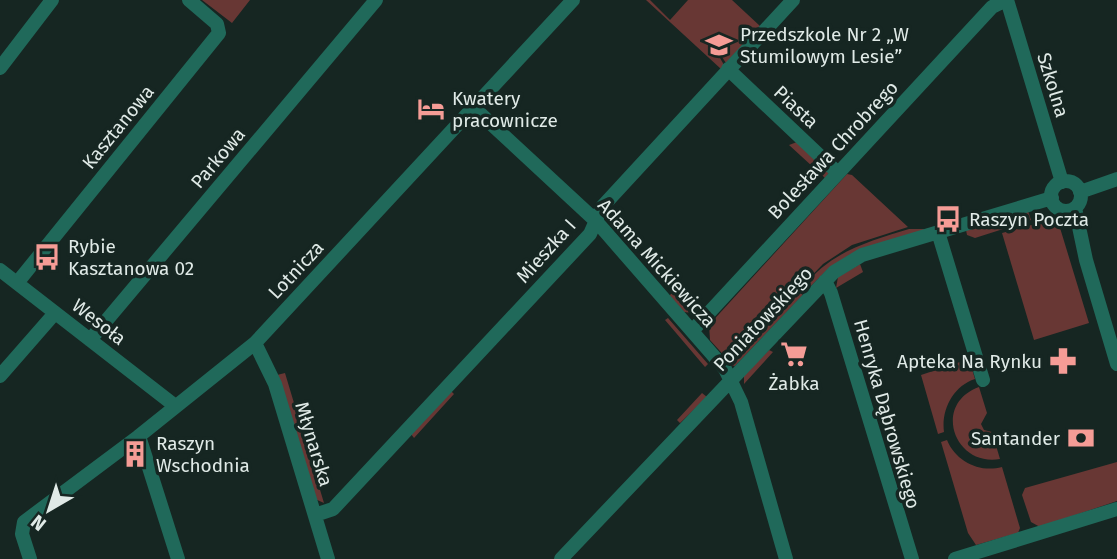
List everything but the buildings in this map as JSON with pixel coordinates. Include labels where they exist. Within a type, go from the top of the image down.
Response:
[{"type":"street","points":[[0,68],[52,0]]},
{"type":"street","name":"Kasztanowa","points":[[17,283],[219,33],[217,24],[189,0]]},
{"type":"street","name":"Parkowa","points":[[90,340],[376,0]]},
{"type":"street","name":"Lotnicza","points":[[30,559],[22,534],[23,522],[139,436],[174,405],[256,342],[573,0]]},
{"type":"street","name":"Mieszka I","points":[[315,515],[331,510],[342,500],[581,243],[602,207],[793,0]]},
{"type":"street","name":"Bolesława Chrobrego","points":[[693,331],[992,7],[1006,0]]},
{"type":"street","name":"Szkolna","points":[[1006,0],[1062,182]]},
{"type":"street","name":"Piasta","points":[[728,69],[838,173]]},
{"type":"street","name":"Adama Mickiewicza","points":[[473,107],[596,221],[693,331],[732,380],[741,402],[786,559]]},
{"type":"street","points":[[1080,192],[1117,179]]},
{"type":"street","points":[[1062,182],[1075,185],[1080,192],[1080,202],[1070,209],[1056,207],[1052,198],[1054,188],[1062,182]]},
{"type":"street","name":"Poniatowskiego","points":[[561,559],[825,281],[862,255],[1052,198]]},
{"type":"street","points":[[1070,209],[1117,364]]},
{"type":"street","points":[[939,232],[983,380]]},
{"type":"street","name":"Wesoła","points":[[0,270],[174,405]]},
{"type":"street","name":"Henryka Dąbrowskiego","points":[[825,281],[831,293],[912,559]]},
{"type":"street","points":[[0,376],[55,313]]},
{"type":"street","name":"Młynarska","points":[[256,342],[275,384],[328,559]]},
{"type":"street","points":[[139,436],[178,559]]},
{"type":"street","points":[[955,559],[1117,509]]},
{"type":"shaded area","points":[[202,0],[250,0],[232,23]]},
{"type":"shaded area","name":"Przedszkole Nr 2 „W Stumilowym Lesie”","points":[[646,0],[650,0],[670,20],[688,0],[732,0],[760,26],[726,63],[720,58],[724,65],[721,69]]},
{"type":"shaded area","points":[[797,142],[829,173],[825,178],[789,145]]},
{"type":"shaded area","points":[[847,174],[852,175],[908,227],[852,245],[823,264],[729,361],[710,340],[709,325]]},
{"type":"shaded area","points":[[1028,211],[1031,220],[975,238],[967,235],[966,230]]},
{"type":"shaded area","points":[[1057,218],[1089,323],[1034,340],[1002,233]]},
{"type":"shaded area","points":[[909,229],[926,229],[830,267],[808,289],[804,287],[814,275],[838,256],[865,243]]},
{"type":"shaded area","points":[[860,264],[863,272],[836,288],[838,277]]},
{"type":"shaded area","points":[[675,290],[689,306],[706,306],[700,314],[684,312],[669,296]]},
{"type":"shaded area","points":[[799,292],[803,295],[735,366],[730,365]]},
{"type":"shaded area","points":[[668,318],[708,364],[705,367],[665,320]]},
{"type":"shaded area","points":[[769,350],[773,352],[744,384],[744,375]]},
{"type":"shaded area","points":[[969,359],[975,379],[960,387],[950,400],[944,415],[944,432],[938,434],[921,375]]},
{"type":"shaded area","points":[[285,373],[324,503],[315,499],[277,375]]},
{"type":"shaded area","points":[[979,387],[987,413],[981,424],[984,430],[992,432],[1000,459],[984,459],[971,454],[961,444],[955,432],[953,419],[956,407],[965,395]]},
{"type":"shaded area","points":[[451,391],[454,394],[414,438],[411,434]]},
{"type":"shaded area","points":[[702,393],[707,397],[680,423],[677,420]]},
{"type":"shaded area","points":[[947,440],[956,454],[970,464],[985,468],[1002,467],[1020,528],[1018,533],[976,545],[968,533],[941,442]]},
{"type":"shaded area","points":[[1117,462],[1117,501],[1040,527],[1031,522],[1022,495],[1025,488]]},
{"type":"place","name":"Przedszkole Nr 2 „W Stumilowym Lesie”","points":[[719,45]]},
{"type":"place","name":"Kwatery pracownicze","points":[[431,109]]},
{"type":"place","name":"Raszyn Poczta","points":[[948,219]]},
{"type":"place","name":"Rybie Kasztanowa 02","points":[[47,257]]},
{"type":"place","name":"Żabka","points":[[794,354]]},
{"type":"place","name":"Apteka Na Rynku","points":[[1063,361]]},
{"type":"place","name":"Santander","points":[[1081,438]]},
{"type":"place","name":"Raszyn Wschodnia","points":[[135,454]]}]
